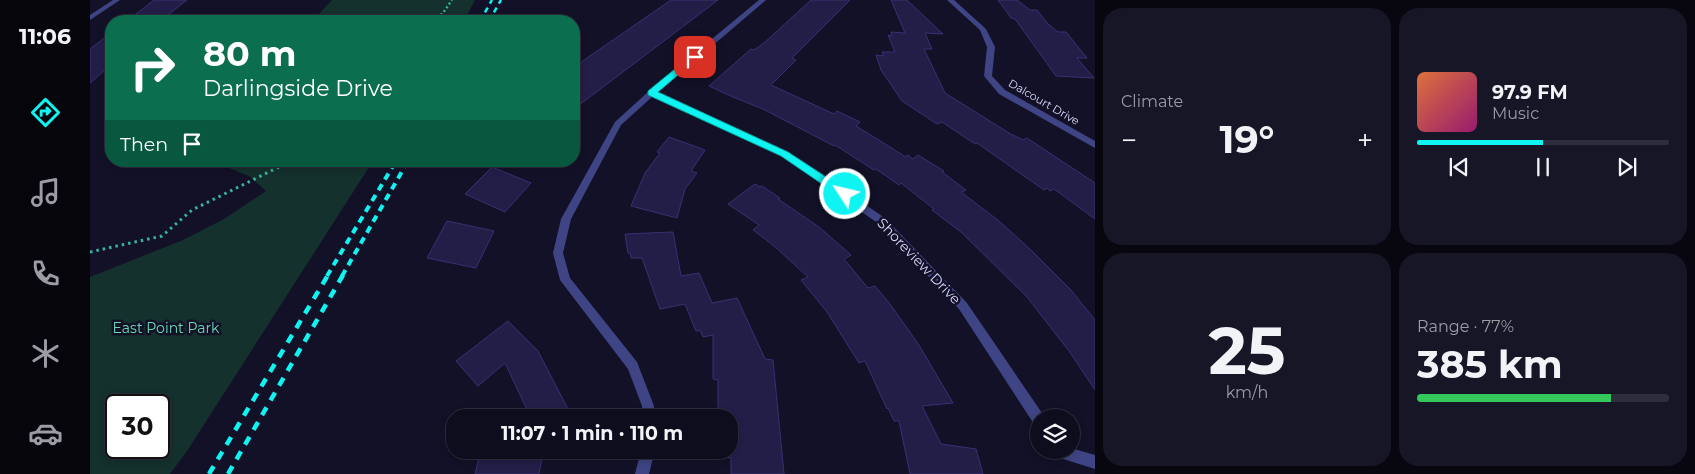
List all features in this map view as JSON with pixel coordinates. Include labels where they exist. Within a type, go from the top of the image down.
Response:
[{"type":"street","points":[[90,18],[117,0]]},
{"type":"street","points":[[648,409],[633,366],[565,280],[558,253],[566,219],[618,124],[763,0]]},
{"type":"street","name":"Dalcourt Drive","points":[[950,0],[983,29],[991,47],[988,76],[1002,92],[1095,145]]},
{"type":"street","name":"Shoreview Drive","points":[[652,93],[785,154],[882,221],[963,306],[1032,409]]},
{"type":"street","points":[[1080,458],[1095,462]]},
{"type":"street","points":[[642,474],[646,459]]},
{"type":"path","points":[[441,15],[452,0]]},
{"type":"path","points":[[90,252],[162,236],[192,210],[279,167]]},
{"type":"green space","points":[[332,0],[475,0],[467,15],[318,15]]},
{"type":"green space","name":"East Point Park","points":[[226,167],[369,167],[187,451],[170,474],[90,474],[90,277],[183,240],[224,219],[266,191],[249,176]]},
{"type":"building","points":[[154,0],[187,0],[168,15],[135,15]]},
{"type":"building","points":[[671,0],[718,0],[580,104],[580,63]]},
{"type":"building","points":[[811,0],[850,0],[792,58],[796,60],[771,85],[834,114],[837,111],[860,122],[856,126],[906,157],[908,155],[913,159],[918,155],[944,171],[942,172],[966,190],[961,192],[999,221],[1031,250],[1071,290],[1095,320],[1095,390],[1069,351],[1027,297],[961,232],[901,183],[899,185],[835,145],[763,109],[709,86],[751,49],[754,50],[764,43]]},
{"type":"building","points":[[891,0],[907,0],[943,34],[925,33],[932,49],[924,49],[945,93],[1009,133],[1023,140],[1027,138],[1095,183],[1095,219],[1054,189],[1050,191],[1047,188],[1044,190],[977,143],[975,144],[942,122],[937,124],[902,101],[881,70],[876,55],[884,56],[882,52],[895,52],[888,35],[892,36],[891,32],[905,33]]},
{"type":"building","points":[[998,0],[1017,0],[1030,10],[1037,10],[1047,23],[1058,32],[1066,32],[1087,58],[1077,58],[1094,78],[1056,76],[1015,19],[1011,18]]},
{"type":"building","points":[[105,38],[105,70],[90,83],[90,49]]},
{"type":"building","points":[[669,137],[705,150],[691,171],[697,173],[685,189],[677,218],[631,206],[645,173],[660,153],[657,152]]},
{"type":"building","points":[[492,167],[531,183],[505,212],[465,194]]},
{"type":"building","points":[[755,184],[760,187],[762,186],[780,198],[778,199],[819,227],[851,255],[844,259],[868,288],[875,286],[890,304],[919,345],[953,403],[922,406],[941,444],[976,449],[983,474],[910,474],[899,421],[894,421],[887,409],[865,361],[859,363],[827,312],[801,280],[808,277],[753,230],[759,225],[728,204]]},
{"type":"building","points":[[447,221],[494,231],[476,268],[427,258]]},
{"type":"building","points":[[673,232],[681,276],[699,273],[712,303],[737,298],[765,359],[773,360],[784,474],[731,474],[731,459],[738,459],[738,409],[718,409],[718,380],[713,379],[713,335],[703,337],[700,330],[696,331],[685,304],[660,309],[642,258],[631,258],[630,253],[628,253],[625,234]]},
{"type":"building","points":[[508,321],[538,351],[568,409],[527,409],[505,363],[478,386],[456,361]]},
{"type":"building","points":[[479,459],[542,459],[539,474],[475,474]]},
{"type":"railway","points":[[483,15],[492,0]]},
{"type":"railway","points":[[492,15],[501,0]]},
{"type":"railway","points":[[327,276],[392,167]]},
{"type":"railway","points":[[342,276],[405,167]]},
{"type":"railway","points":[[209,474],[328,275]]},
{"type":"railway","points":[[228,474],[343,275]]},
{"type":"route","points":[[695,57],[652,93],[785,154],[845,194]]}]
